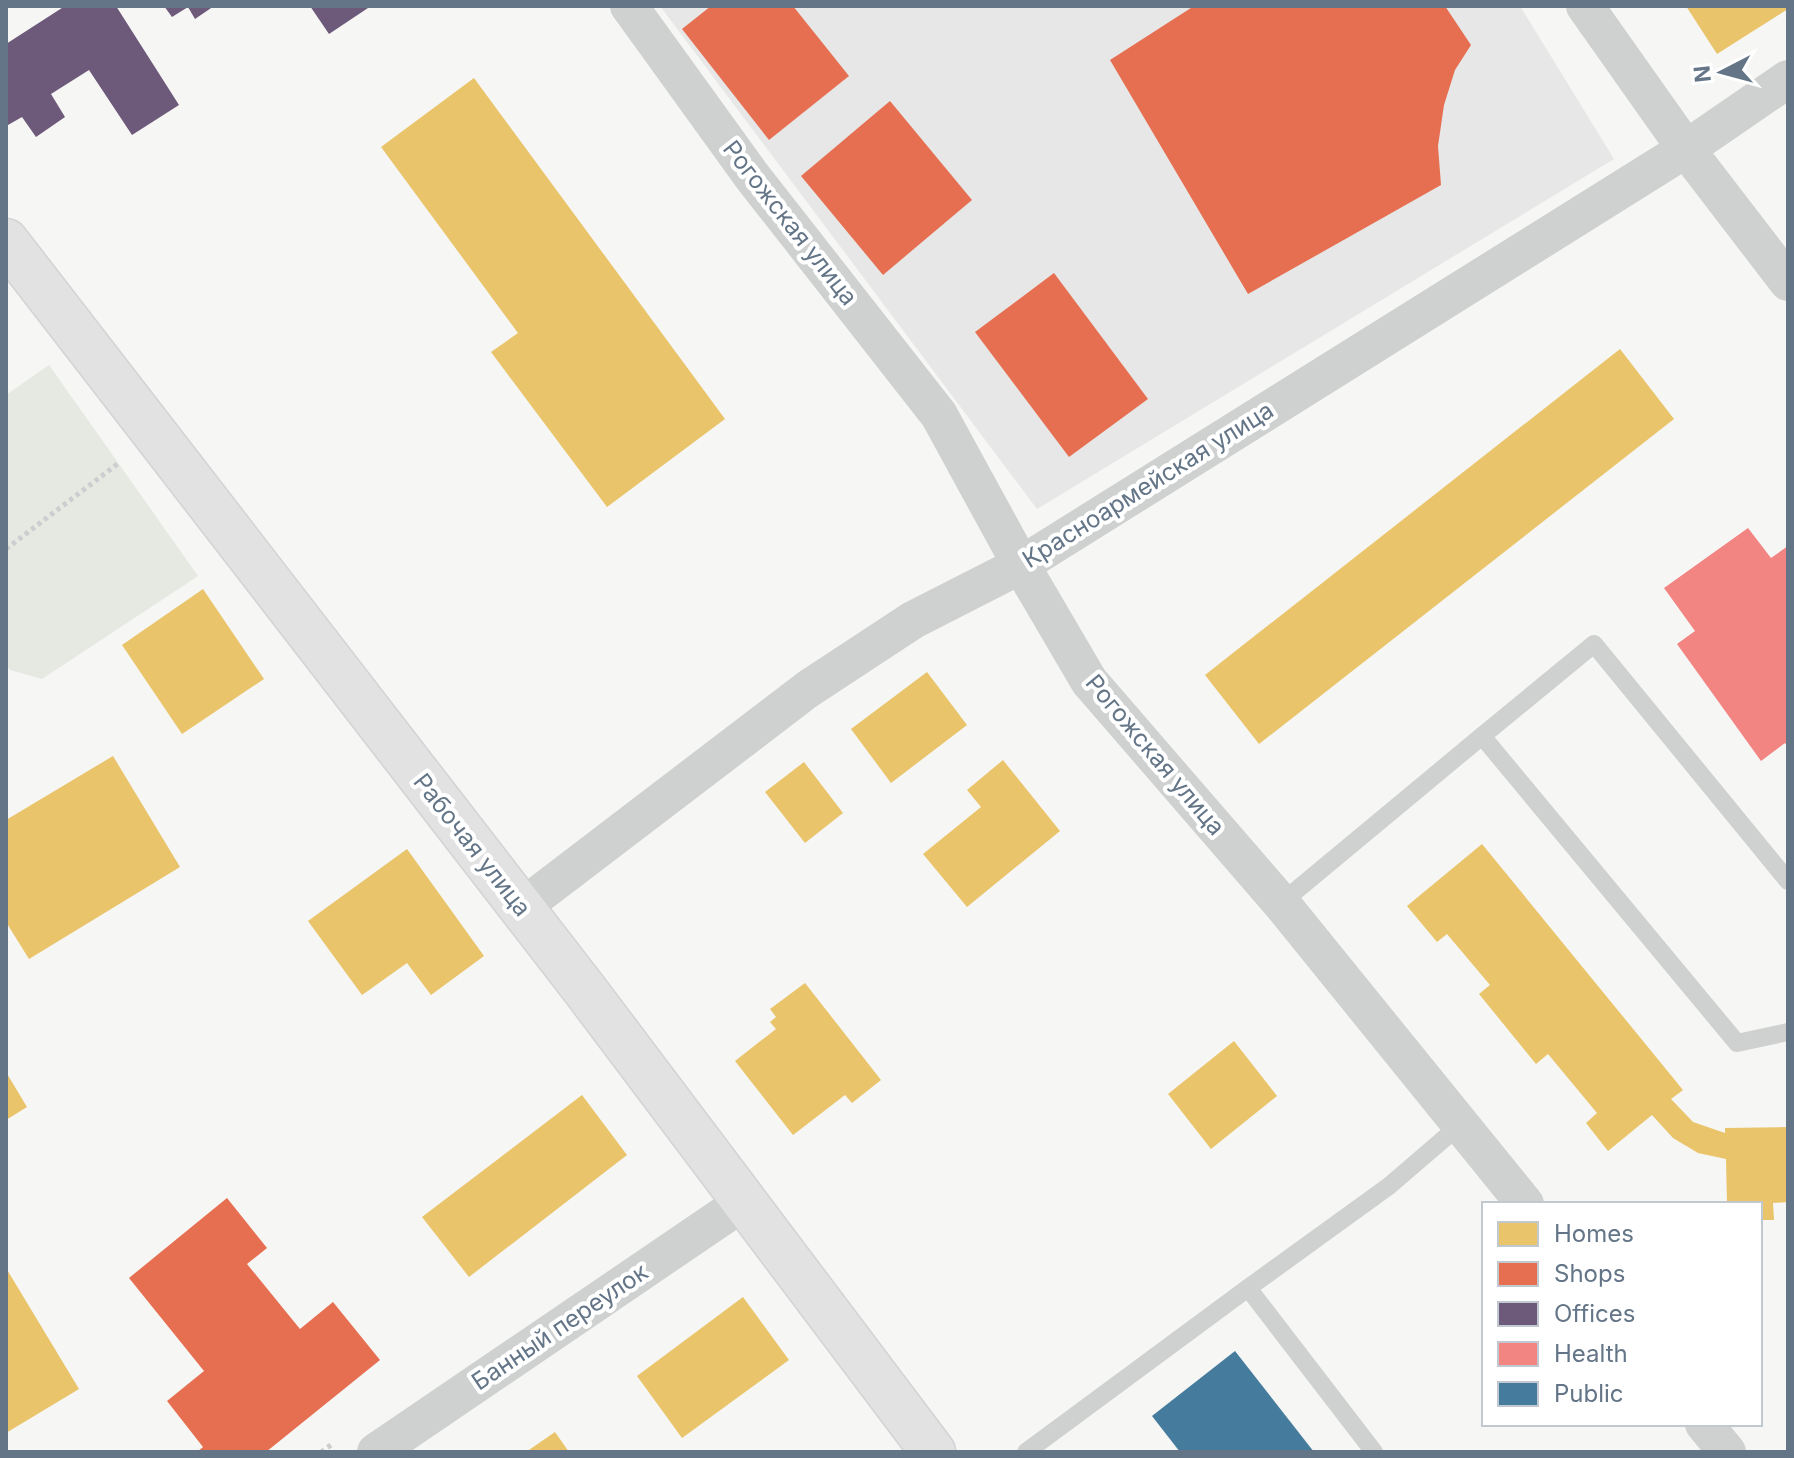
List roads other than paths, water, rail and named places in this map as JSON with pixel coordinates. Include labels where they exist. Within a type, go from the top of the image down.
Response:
[{"type":"main road","name":"Рабочая улица","points":[[6,241],[521,908],[933,1452]]},
{"type":"street","name":"Рогожская улица","points":[[629,6],[751,175],[939,415],[1089,681],[1281,903],[1523,1202]]},
{"type":"street","points":[[1585,6],[1686,149],[1788,282]]},
{"type":"street","name":"Красноармейская улица","points":[[521,908],[808,689],[913,620],[1021,565],[1686,149],[1788,79]]},
{"type":"street","name":"Банный переулок","points":[[376,1452],[745,1201]]},
{"type":"street","points":[[1706,1426],[1727,1452]]},
{"type":"lane","points":[[1281,903],[1594,644],[1788,881]]},
{"type":"lane","points":[[1482,736],[1737,1043],[1788,1032]]},
{"type":"lane","points":[[1026,1452],[1389,1186],[1460,1125]]},
{"type":"lane","points":[[1248,1288],[1374,1452]]}]
